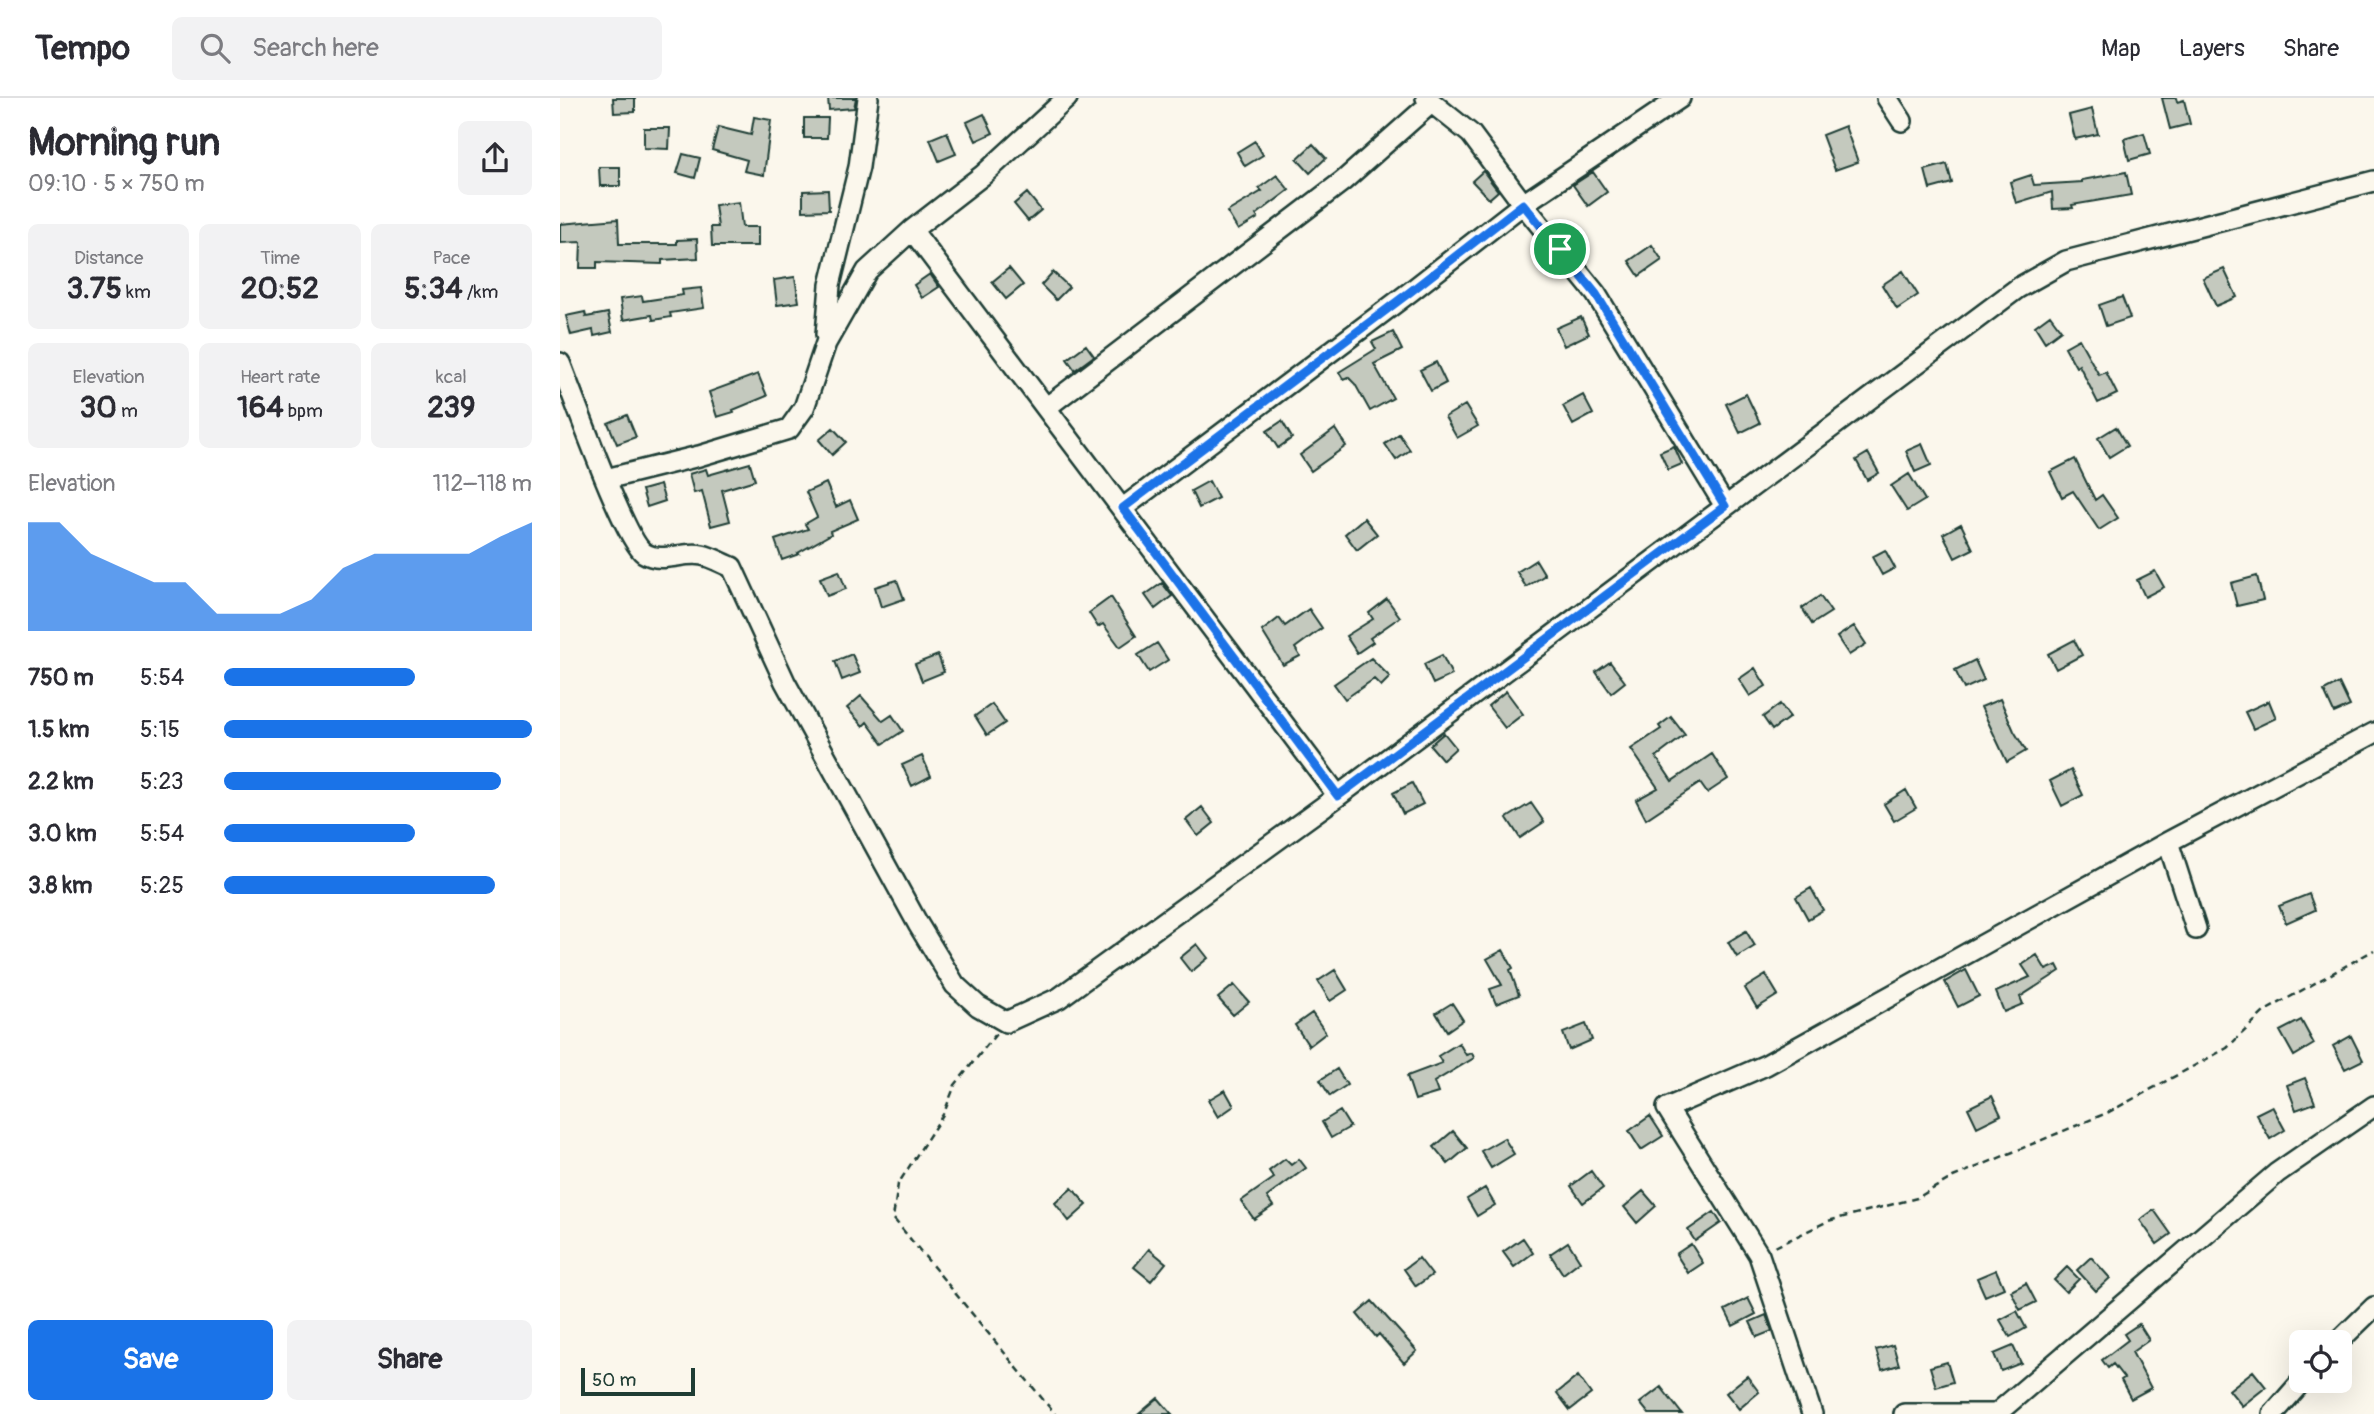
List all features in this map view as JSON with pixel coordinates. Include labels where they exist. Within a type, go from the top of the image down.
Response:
[{"type":"street","points":[[826,343],[830,285],[859,167],[868,98]]},
{"type":"street","points":[[606,480],[789,429],[804,408],[826,343],[867,271],[912,230],[983,175],[1067,98]]},
{"type":"street","points":[[1123,508],[1523,204],[1680,98]]},
{"type":"street","points":[[1887,98],[1902,121]]},
{"type":"street","points":[[1047,407],[1343,181],[1428,100],[1471,134],[1523,204],[1596,294],[1725,506]]},
{"type":"street","points":[[560,363],[635,545],[646,554],[662,558],[700,555],[732,567],[785,682],[918,924],[955,985],[978,1006],[1006,1022],[1059,998],[1338,796],[2018,288],[2066,261],[2374,181]]},
{"type":"street","points":[[912,230],[1338,796]]},
{"type":"street","points":[[1812,1414],[1759,1255],[1667,1108],[1766,1065],[2168,842],[2374,733]]},
{"type":"street","points":[[2168,842],[2196,929]]},
{"type":"street","points":[[1905,1414],[1996,1414],[2277,1173],[2374,1106]]},
{"type":"street","points":[[2350,1330],[2374,1307]]},
{"type":"street","points":[[2273,1414],[2291,1393]]},
{"type":"path","points":[[1759,1255],[1828,1221],[1917,1198],[1953,1177],[2109,1112],[2227,1048],[2265,1011],[2374,950]]},
{"type":"path","points":[[1006,1022],[955,1085],[944,1113],[898,1184],[893,1218],[1055,1414]]},
{"type":"building","points":[[613,98],[635,98],[635,112],[614,113]]},
{"type":"building","points":[[828,98],[856,98],[854,108],[829,110]]},
{"type":"building","points":[[2162,98],[2176,98],[2177,102],[2184,100],[2190,124],[2170,129]]},
{"type":"building","points":[[2092,109],[2098,134],[2075,139],[2069,115]]},
{"type":"building","points":[[984,114],[993,133],[976,141],[967,122]]},
{"type":"building","points":[[754,117],[771,120],[764,175],[744,171],[747,160],[712,150],[718,127],[751,135]]},
{"type":"building","points":[[804,118],[828,118],[827,138],[804,138]]},
{"type":"building","points":[[1845,126],[1858,162],[1835,170],[1822,135]]},
{"type":"building","points":[[644,128],[670,128],[669,149],[644,148]]},
{"type":"building","points":[[947,132],[956,154],[939,161],[930,139]]},
{"type":"building","points":[[2144,133],[2150,154],[2129,160],[2124,139]]},
{"type":"building","points":[[1255,141],[1263,155],[1245,166],[1237,152]]},
{"type":"building","points":[[1313,144],[1326,158],[1310,173],[1297,159]]},
{"type":"building","points":[[683,154],[700,158],[695,178],[677,173]]},
{"type":"building","points":[[1947,164],[1952,183],[1930,189],[1925,170]]},
{"type":"building","points":[[599,167],[620,167],[620,186],[600,186]]},
{"type":"building","points":[[1483,171],[1498,191],[1489,199],[1472,181]]},
{"type":"building","points":[[1593,172],[1607,192],[1588,206],[1573,185]]},
{"type":"building","points":[[2126,172],[2131,195],[2072,205],[2073,208],[2053,209],[2052,192],[2016,203],[2010,182],[2031,175],[2034,185],[2082,182]]},
{"type":"building","points":[[1277,175],[1289,190],[1256,215],[1258,218],[1238,230],[1227,212],[1262,191],[1259,188]]},
{"type":"building","points":[[828,190],[829,210],[803,211],[803,191]]},
{"type":"building","points":[[1027,193],[1041,210],[1028,221],[1014,204]]},
{"type":"building","points":[[739,202],[742,227],[758,227],[758,246],[712,246],[711,227],[718,227],[715,205]]},
{"type":"building","points":[[618,219],[619,244],[677,244],[677,240],[697,239],[698,258],[662,260],[662,264],[597,262],[597,268],[580,268],[581,242],[560,243],[560,224]]},
{"type":"building","points":[[1652,245],[1662,260],[1639,276],[1629,261]]},
{"type":"building","points":[[1009,268],[1023,285],[1006,299],[992,282]]},
{"type":"building","points":[[2224,269],[2237,297],[2216,306],[2203,278]]},
{"type":"building","points":[[1903,271],[1918,295],[1897,309],[1882,285]]},
{"type":"building","points":[[1053,272],[1069,287],[1056,300],[1041,285]]},
{"type":"building","points":[[930,274],[939,287],[922,298],[914,285]]},
{"type":"building","points":[[795,277],[799,302],[777,305],[774,280]]},
{"type":"building","points":[[701,288],[704,308],[670,313],[671,317],[653,320],[652,315],[623,320],[620,299],[642,296],[643,301],[683,295],[682,290]]},
{"type":"building","points":[[2122,297],[2130,318],[2106,326],[2099,305]]},
{"type":"building","points":[[585,312],[586,317],[608,313],[612,332],[594,336],[593,330],[571,335],[566,316]]},
{"type":"building","points":[[2050,315],[2061,330],[2045,342],[2035,326]]},
{"type":"building","points":[[1581,317],[1589,334],[1564,346],[1556,328]]},
{"type":"building","points":[[1393,332],[1402,350],[1374,364],[1393,398],[1370,411],[1355,384],[1348,377],[1343,379],[1339,372],[1376,349],[1372,342]]},
{"type":"building","points":[[2079,339],[2099,375],[2106,372],[2117,394],[2098,403],[2079,365],[2076,367],[2065,347]]},
{"type":"building","points":[[1086,345],[1094,356],[1075,370],[1067,359]]},
{"type":"building","points":[[1436,362],[1446,383],[1431,391],[1420,370]]},
{"type":"building","points":[[758,374],[767,396],[717,417],[709,392]]},
{"type":"building","points":[[1746,394],[1760,423],[1740,433],[1726,404]]},
{"type":"building","points":[[1583,395],[1593,414],[1573,425],[1563,406]]},
{"type":"building","points":[[1465,405],[1478,426],[1457,438],[1445,417]]},
{"type":"building","points":[[627,415],[636,437],[617,444],[608,423]]},
{"type":"building","points":[[1282,421],[1292,438],[1278,448],[1267,431]]},
{"type":"building","points":[[2116,427],[2127,446],[2109,457],[2098,438]]},
{"type":"building","points":[[833,428],[846,442],[832,455],[819,440]]},
{"type":"building","points":[[1335,429],[1346,446],[1311,471],[1300,455]]},
{"type":"building","points":[[1399,434],[1410,450],[1396,460],[1385,444]]},
{"type":"building","points":[[1922,444],[1931,465],[1915,472],[1906,451]]},
{"type":"building","points":[[1674,446],[1682,464],[1668,470],[1660,452]]},
{"type":"building","points":[[1868,453],[1879,473],[1867,480],[1856,460]]},
{"type":"building","points":[[2075,459],[2095,500],[2102,495],[2118,518],[2099,530],[2073,491],[2062,497],[2050,472]]},
{"type":"building","points":[[750,463],[755,480],[722,490],[730,521],[711,526],[702,491],[694,493],[689,474],[706,469],[708,475]]},
{"type":"building","points":[[1909,474],[1925,500],[1907,511],[1891,486]]},
{"type":"building","points":[[1209,481],[1218,498],[1199,508],[1191,491]]},
{"type":"building","points":[[826,483],[836,507],[850,500],[858,519],[830,531],[831,534],[799,554],[782,560],[775,540],[808,529],[805,524],[817,517],[806,492]]},
{"type":"building","points":[[660,485],[665,501],[647,507],[642,490]]},
{"type":"building","points":[[1364,518],[1377,534],[1357,550],[1345,534]]},
{"type":"building","points":[[1961,524],[1973,549],[1955,558],[1943,534]]},
{"type":"building","points":[[1885,550],[1895,568],[1882,575],[1872,557]]},
{"type":"building","points":[[1536,560],[1545,575],[1526,587],[1517,572]]},
{"type":"building","points":[[839,571],[846,589],[827,596],[820,578]]},
{"type":"building","points":[[2155,571],[2164,587],[2145,597],[2137,580]]},
{"type":"building","points":[[2257,576],[2263,600],[2237,606],[2231,583]]},
{"type":"building","points":[[897,580],[904,599],[881,607],[875,587]]},
{"type":"building","points":[[1162,583],[1172,596],[1155,609],[1145,595]]},
{"type":"building","points":[[1820,596],[1831,612],[1812,624],[1802,608]]},
{"type":"building","points":[[1111,597],[1136,636],[1120,647],[1103,624],[1098,627],[1089,613]]},
{"type":"building","points":[[1387,599],[1400,617],[1370,638],[1373,642],[1357,653],[1346,636],[1373,619],[1369,613]]},
{"type":"building","points":[[1309,609],[1322,628],[1295,648],[1300,656],[1283,665],[1262,631],[1279,618],[1285,626]]},
{"type":"building","points":[[1854,626],[1866,644],[1849,655],[1837,637]]},
{"type":"building","points":[[2074,640],[2082,655],[2056,669],[2048,654]]},
{"type":"building","points":[[1157,643],[1168,660],[1149,672],[1138,655]]},
{"type":"building","points":[[852,654],[860,673],[842,680],[835,661]]},
{"type":"building","points":[[938,655],[944,672],[922,681],[915,664]]},
{"type":"building","points":[[1442,655],[1452,675],[1433,684],[1424,664]]},
{"type":"building","points":[[1371,658],[1390,677],[1381,686],[1374,679],[1345,699],[1334,684]]},
{"type":"building","points":[[1975,660],[1984,680],[1964,689],[1955,670]]},
{"type":"building","points":[[1610,662],[1625,682],[1611,693],[1596,672]]},
{"type":"building","points":[[1755,668],[1766,686],[1750,696],[1739,679]]},
{"type":"building","points":[[2339,683],[2350,706],[2334,713],[2324,691]]},
{"type":"building","points":[[1506,691],[1523,714],[1505,728],[1488,706]]},
{"type":"building","points":[[861,696],[883,721],[892,715],[903,731],[883,744],[867,722],[863,726],[847,708]]},
{"type":"building","points":[[2000,699],[2026,751],[2007,762],[1981,707]]},
{"type":"building","points":[[2269,701],[2276,718],[2253,729],[2245,712]]},
{"type":"building","points":[[992,704],[1005,723],[987,735],[975,716]]},
{"type":"building","points":[[1780,704],[1790,717],[1772,730],[1763,717]]},
{"type":"building","points":[[1671,717],[1685,735],[1656,757],[1672,781],[1712,754],[1728,779],[1707,793],[1700,783],[1646,819],[1636,800],[1658,788],[1631,749],[1661,729],[1659,726]]},
{"type":"building","points":[[1444,733],[1456,748],[1443,760],[1430,745]]},
{"type":"building","points":[[922,756],[931,776],[912,786],[902,765]]},
{"type":"building","points":[[2071,770],[2083,795],[2062,806],[2050,781]]},
{"type":"building","points":[[1412,783],[1423,804],[1403,814],[1393,793]]},
{"type":"building","points":[[1906,790],[1916,808],[1894,821],[1884,804]]},
{"type":"building","points":[[1531,803],[1544,822],[1520,838],[1507,818]]},
{"type":"building","points":[[1202,807],[1214,823],[1198,836],[1186,820]]},
{"type":"building","points":[[1811,888],[1823,910],[1808,919],[1796,897]]},
{"type":"building","points":[[2309,894],[2315,910],[2286,923],[2279,906]]},
{"type":"building","points":[[1746,931],[1755,946],[1737,957],[1728,942]]},
{"type":"building","points":[[1197,944],[1208,958],[1191,972],[1180,958]]},
{"type":"building","points":[[1503,950],[1513,968],[1510,970],[1519,995],[1496,1004],[1490,989],[1502,985],[1487,959]]},
{"type":"building","points":[[2037,955],[2046,970],[2057,965],[2060,971],[2020,997],[2023,1004],[2004,1012],[1996,992],[2030,977],[2022,965]]},
{"type":"building","points":[[1335,970],[1347,990],[1330,1001],[1318,981]]},
{"type":"building","points":[[1966,970],[1979,996],[1958,1007],[1945,982]]},
{"type":"building","points":[[1766,975],[1778,995],[1757,1008],[1745,988]]},
{"type":"building","points":[[1234,985],[1249,1002],[1233,1015],[1218,998]]},
{"type":"building","points":[[1452,1003],[1463,1020],[1447,1031],[1436,1013]]},
{"type":"building","points":[[1312,1013],[1326,1033],[1309,1046],[1295,1025]]},
{"type":"building","points":[[2301,1020],[2314,1044],[2294,1056],[2280,1031]]},
{"type":"building","points":[[1586,1024],[1592,1040],[1569,1050],[1563,1033]]},
{"type":"building","points":[[2351,1036],[2363,1060],[2345,1069],[2333,1046]]},
{"type":"building","points":[[1459,1043],[1466,1055],[1472,1053],[1474,1058],[1434,1082],[1438,1093],[1415,1100],[1407,1076],[1442,1063],[1438,1056]]},
{"type":"building","points":[[1337,1069],[1347,1085],[1330,1096],[1320,1080]]},
{"type":"building","points":[[2305,1078],[2315,1103],[2296,1110],[2287,1085]]},
{"type":"building","points":[[1225,1090],[1234,1106],[1218,1117],[1208,1100]]},
{"type":"building","points":[[1992,1096],[2001,1115],[1977,1127],[1968,1108]]},
{"type":"building","points":[[2272,1106],[2285,1130],[2270,1139],[2256,1114]]},
{"type":"building","points":[[1340,1111],[1350,1127],[1331,1138],[1322,1122]]},
{"type":"building","points":[[1650,1116],[1663,1136],[1641,1150],[1629,1131]]},
{"type":"building","points":[[1453,1131],[1467,1148],[1448,1164],[1434,1147]]},
{"type":"building","points":[[1504,1138],[1514,1154],[1491,1168],[1481,1151]]},
{"type":"building","points":[[1285,1159],[1291,1165],[1299,1159],[1306,1168],[1267,1197],[1273,1206],[1254,1219],[1241,1201],[1274,1178],[1269,1171]]},
{"type":"building","points":[[1591,1171],[1603,1188],[1583,1203],[1571,1186]]},
{"type":"building","points":[[1072,1188],[1087,1205],[1069,1221],[1055,1203]]},
{"type":"building","points":[[1485,1188],[1495,1205],[1477,1216],[1467,1199]]},
{"type":"building","points":[[1643,1191],[1656,1206],[1637,1223],[1624,1207]]},
{"type":"building","points":[[2154,1210],[2171,1234],[2157,1244],[2140,1220]]},
{"type":"building","points":[[1714,1212],[1721,1223],[1695,1241],[1688,1230]]},
{"type":"building","points":[[1523,1238],[1533,1253],[1514,1267],[1503,1252]]},
{"type":"building","points":[[1568,1242],[1580,1261],[1563,1274],[1550,1254]]},
{"type":"building","points":[[1691,1244],[1703,1263],[1688,1273],[1676,1254]]},
{"type":"building","points":[[1149,1249],[1166,1263],[1151,1281],[1134,1267]]},
{"type":"building","points":[[2091,1257],[2110,1278],[2096,1291],[2077,1270]]},
{"type":"building","points":[[1419,1258],[1432,1275],[1416,1286],[1404,1269]]},
{"type":"building","points":[[2067,1267],[2079,1279],[2066,1292],[2054,1280]]},
{"type":"building","points":[[1996,1270],[2004,1288],[1985,1296],[1977,1278]]},
{"type":"building","points":[[2026,1283],[2036,1302],[2020,1310],[2011,1291]]},
{"type":"building","points":[[1748,1298],[1756,1314],[1733,1326],[1725,1310]]},
{"type":"building","points":[[1372,1301],[1417,1351],[1404,1363],[1379,1334],[1376,1337],[1357,1314]]},
{"type":"building","points":[[2017,1311],[2026,1328],[2010,1337],[2000,1320]]},
{"type":"building","points":[[1766,1315],[1772,1331],[1757,1337],[1750,1322]]},
{"type":"building","points":[[2139,1324],[2149,1340],[2132,1352],[2151,1388],[2131,1399],[2121,1380],[2124,1378],[2113,1364],[2108,1368],[2102,1360],[2128,1340],[2124,1334]]},
{"type":"building","points":[[1893,1345],[1899,1365],[1882,1370],[1876,1350]]},
{"type":"building","points":[[2013,1346],[2021,1363],[2001,1371],[1994,1354]]},
{"type":"building","points":[[1947,1362],[1953,1382],[1936,1387],[1930,1367]]},
{"type":"building","points":[[2253,1371],[2266,1387],[2242,1406],[2229,1390]]},
{"type":"building","points":[[1578,1376],[1591,1394],[1570,1410],[1557,1393]]},
{"type":"building","points":[[1747,1376],[1759,1392],[1739,1409],[1726,1393]]},
{"type":"building","points":[[1661,1387],[1682,1414],[1649,1414],[1640,1403]]},
{"type":"building","points":[[1158,1398],[1172,1414],[1139,1414]]},
{"type":"route","points":[[1523,204],[1560,249],[1596,294],[1725,506],[1338,796],[1123,508],[1523,204]]}]
